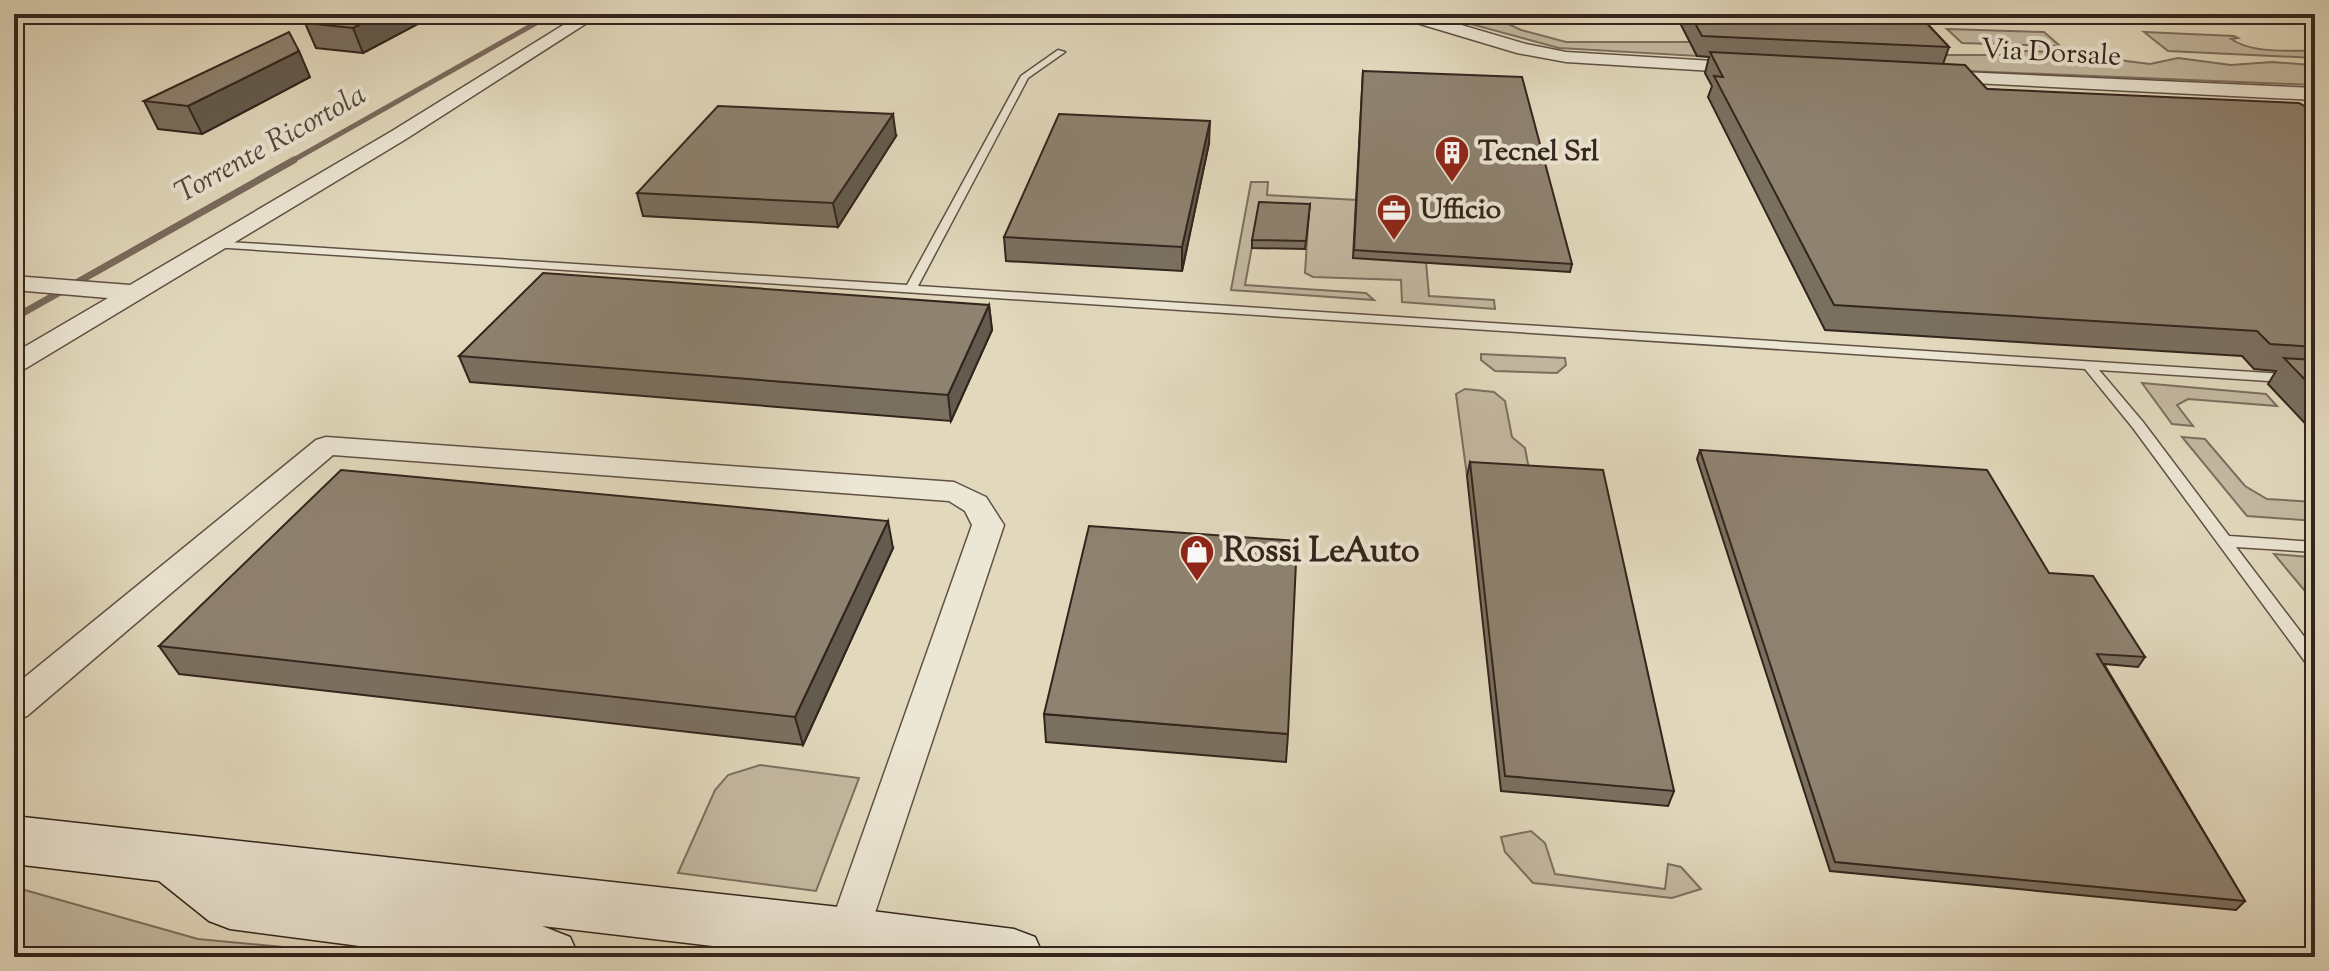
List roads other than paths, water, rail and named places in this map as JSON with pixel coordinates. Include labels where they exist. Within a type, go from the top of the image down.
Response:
[{"type":"main road","points":[[14,840],[848,935],[1014,957]]},
{"type":"main road","points":[[172,858],[230,903],[504,938],[549,957]]},
{"type":"street","points":[[14,364],[411,127],[593,14]]},
{"type":"street","points":[[1406,14],[1523,49],[1566,57],[1767,69]]},
{"type":"street","points":[[2296,14],[2315,15]]},
{"type":"street","name":"Via Dorsale","points":[[1927,76],[2315,94]]},
{"type":"street","points":[[2262,92],[2294,116]]},
{"type":"street","points":[[14,283],[130,292]]},
{"type":"street","points":[[14,706],[326,446],[954,492],[971,498],[979,506],[988,525],[848,935]]},
{"type":"lane","points":[[911,288],[1025,76],[1061,52]]},
{"type":"lane","points":[[212,244],[1516,326],[2091,368],[2315,380]]},
{"type":"lane","points":[[2091,368],[2315,663]]},
{"type":"lane","points":[[2224,541],[2315,547]]},
{"type":"waterway","name":"Torrente Ricortola","points":[[290,162],[552,14]]},
{"type":"waterway","name":"Torrente Ricortola","points":[[14,318],[294,160]]},
{"type":"place","name":"Tecnel Srl","points":[[1452,184]]},
{"type":"place","name":"Ufficio","points":[[1394,242]]},
{"type":"place","name":"Rossi LeAuto","points":[[1197,583]]}]
